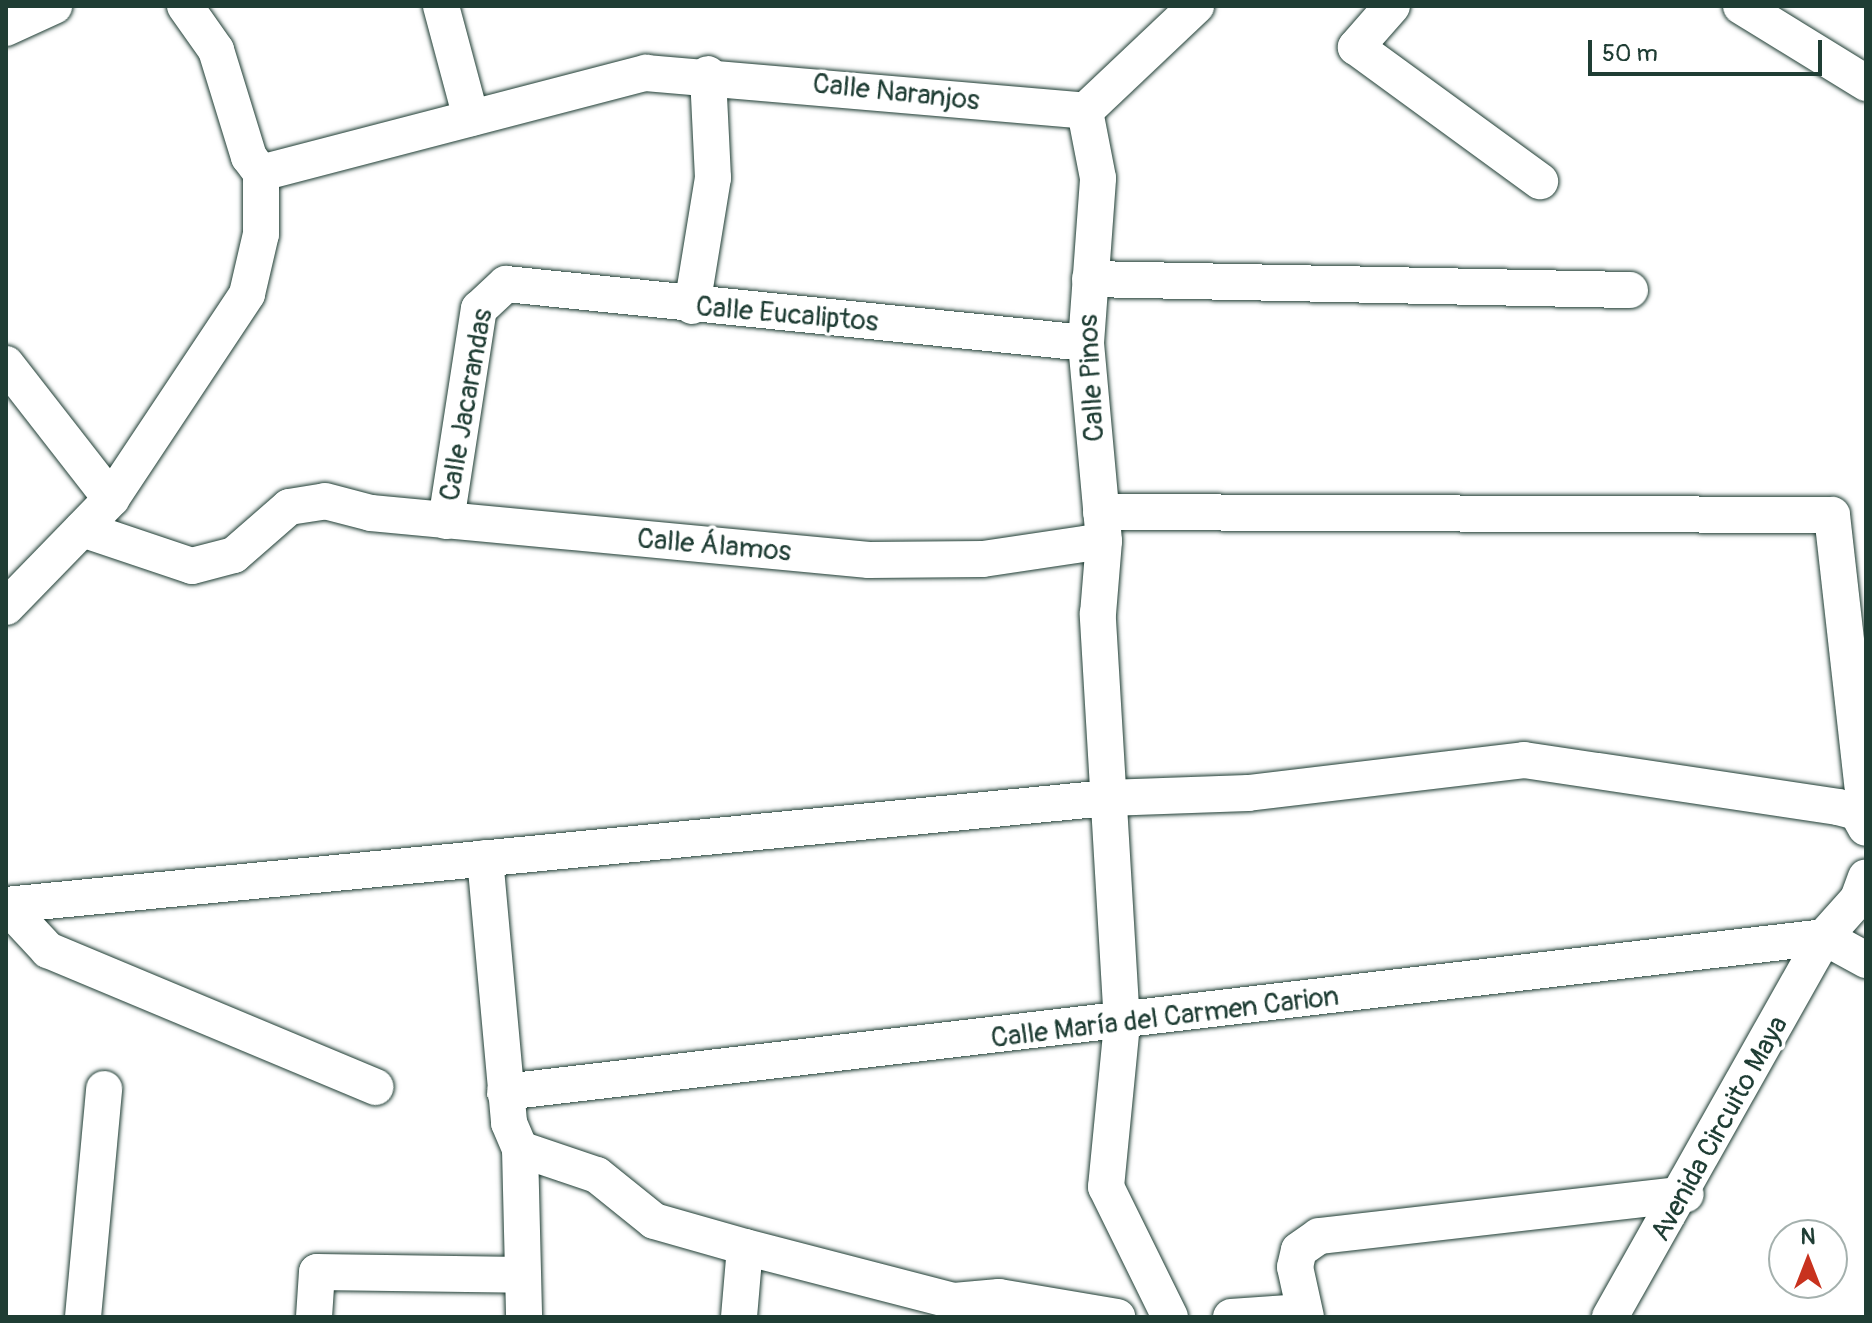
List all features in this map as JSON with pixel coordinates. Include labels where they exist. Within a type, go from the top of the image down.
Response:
[{"type":"street","points":[[6,28],[54,6]]},
{"type":"street","points":[[6,607],[111,499],[247,294],[261,234],[261,173],[249,157],[216,50],[185,6]]},
{"type":"street","points":[[441,6],[471,118]]},
{"type":"street","points":[[1085,111],[1196,6]]},
{"type":"street","points":[[1392,6],[1356,47],[1540,181]]},
{"type":"street","points":[[1741,6],[1866,83]]},
{"type":"street","points":[[692,306],[713,178],[708,74]]},
{"type":"street","name":"Calle Naranjos","points":[[261,173],[598,81],[708,74],[1085,111]]},
{"type":"street","name":"Calle Pinos","points":[[1085,111],[1098,178],[1086,343],[1102,527],[1098,614],[1122,1024],[1106,1187],[1170,1317]]},
{"type":"street","points":[[1090,279],[1630,290]]},
{"type":"street","name":"Calle Eucaliptos","points":[[490,291],[506,284],[692,306],[1086,343]]},
{"type":"street","name":"Calle Jacarandas","points":[[446,521],[479,309],[490,291]]},
{"type":"street","points":[[6,364],[111,499]]},
{"type":"street","name":"Calle Álamos","points":[[82,529],[192,566],[234,555],[289,507],[325,501],[446,521],[869,560],[983,559],[1102,527],[1832,515],[1866,820]]},
{"type":"street","points":[[6,905],[1107,798],[1248,793],[1524,760],[1838,807],[1857,812],[1866,828]]},
{"type":"street","points":[[485,858],[505,1092],[520,1149],[524,1317]]},
{"type":"street","name":"Avenida Circuito Maya","points":[[1610,1317],[1686,1194],[1824,937],[1858,899],[1866,877]]},
{"type":"street","points":[[6,905],[48,950],[375,1087]]},
{"type":"street","points":[[1824,937],[1866,960]]},
{"type":"street","name":"Calle María del Carmen Carion","points":[[505,1092],[1122,1024],[1824,937]]},
{"type":"street","points":[[83,1317],[104,1089]]},
{"type":"street","points":[[520,1149],[597,1175],[654,1221],[745,1247],[954,1301],[999,1297],[1117,1317]]},
{"type":"street","points":[[1231,1317],[1304,1315],[1295,1267],[1299,1250],[1319,1236],[1686,1194]]},
{"type":"street","points":[[739,1317],[745,1247]]},
{"type":"street","points":[[314,1317],[317,1272],[523,1275]]}]
